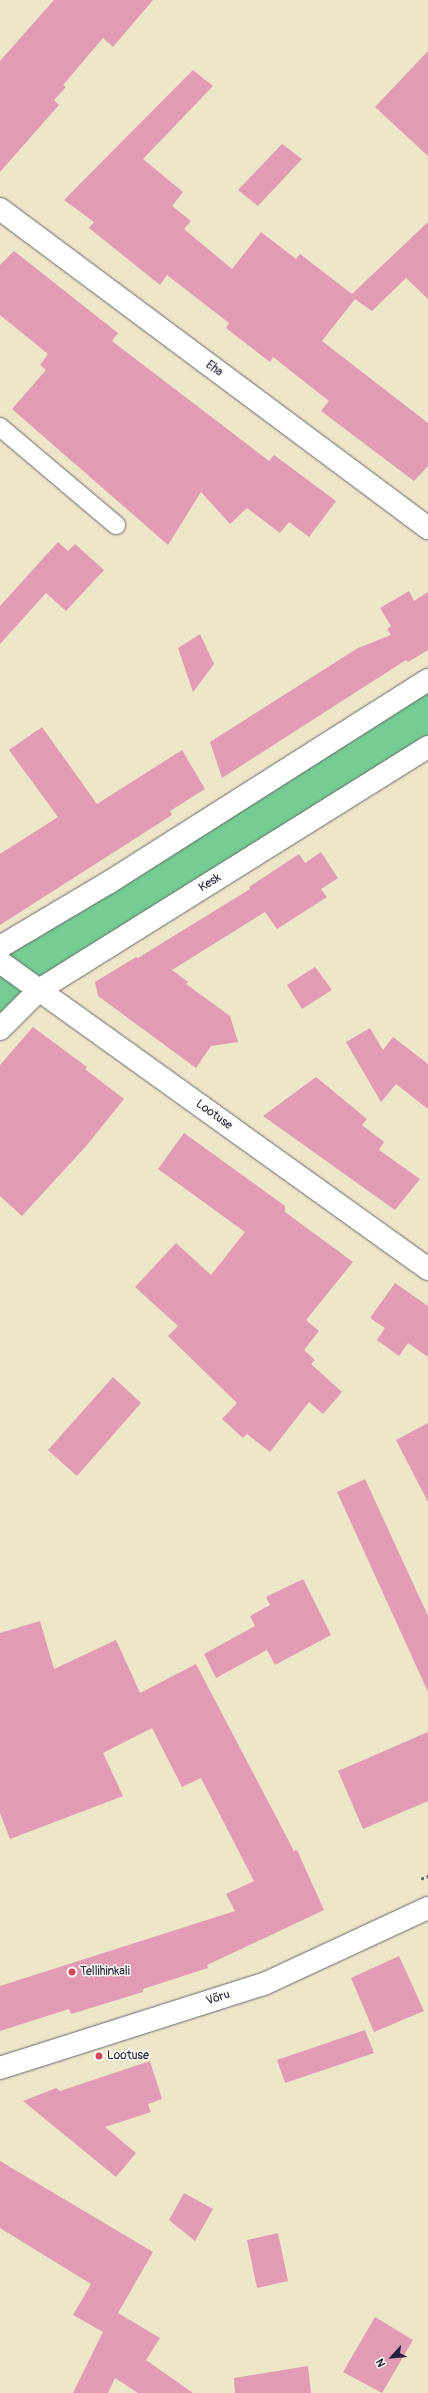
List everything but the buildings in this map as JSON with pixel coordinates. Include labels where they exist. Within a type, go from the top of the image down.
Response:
[{"type":"street","name":"Eha","points":[[0,209],[428,528]]},
{"type":"street","points":[[0,947],[108,883],[428,680]]},
{"type":"street","name":"Kesk","points":[[0,1029],[39,990],[428,746]]},
{"type":"street","name":"Lootuse","points":[[0,962],[428,1269]]},
{"type":"street","name":"Võru","points":[[0,2068],[264,1984],[428,1908]]},
{"type":"lane","points":[[0,427],[116,525]]},
{"type":"path","points":[[414,1882],[428,1876]]},
{"type":"green space","points":[[428,680],[428,747],[0,1029],[0,947]]},
{"type":"place","name":"Tellihinkali","points":[[72,1972]]},
{"type":"place","name":"Lootuse","points":[[99,2056]]}]
